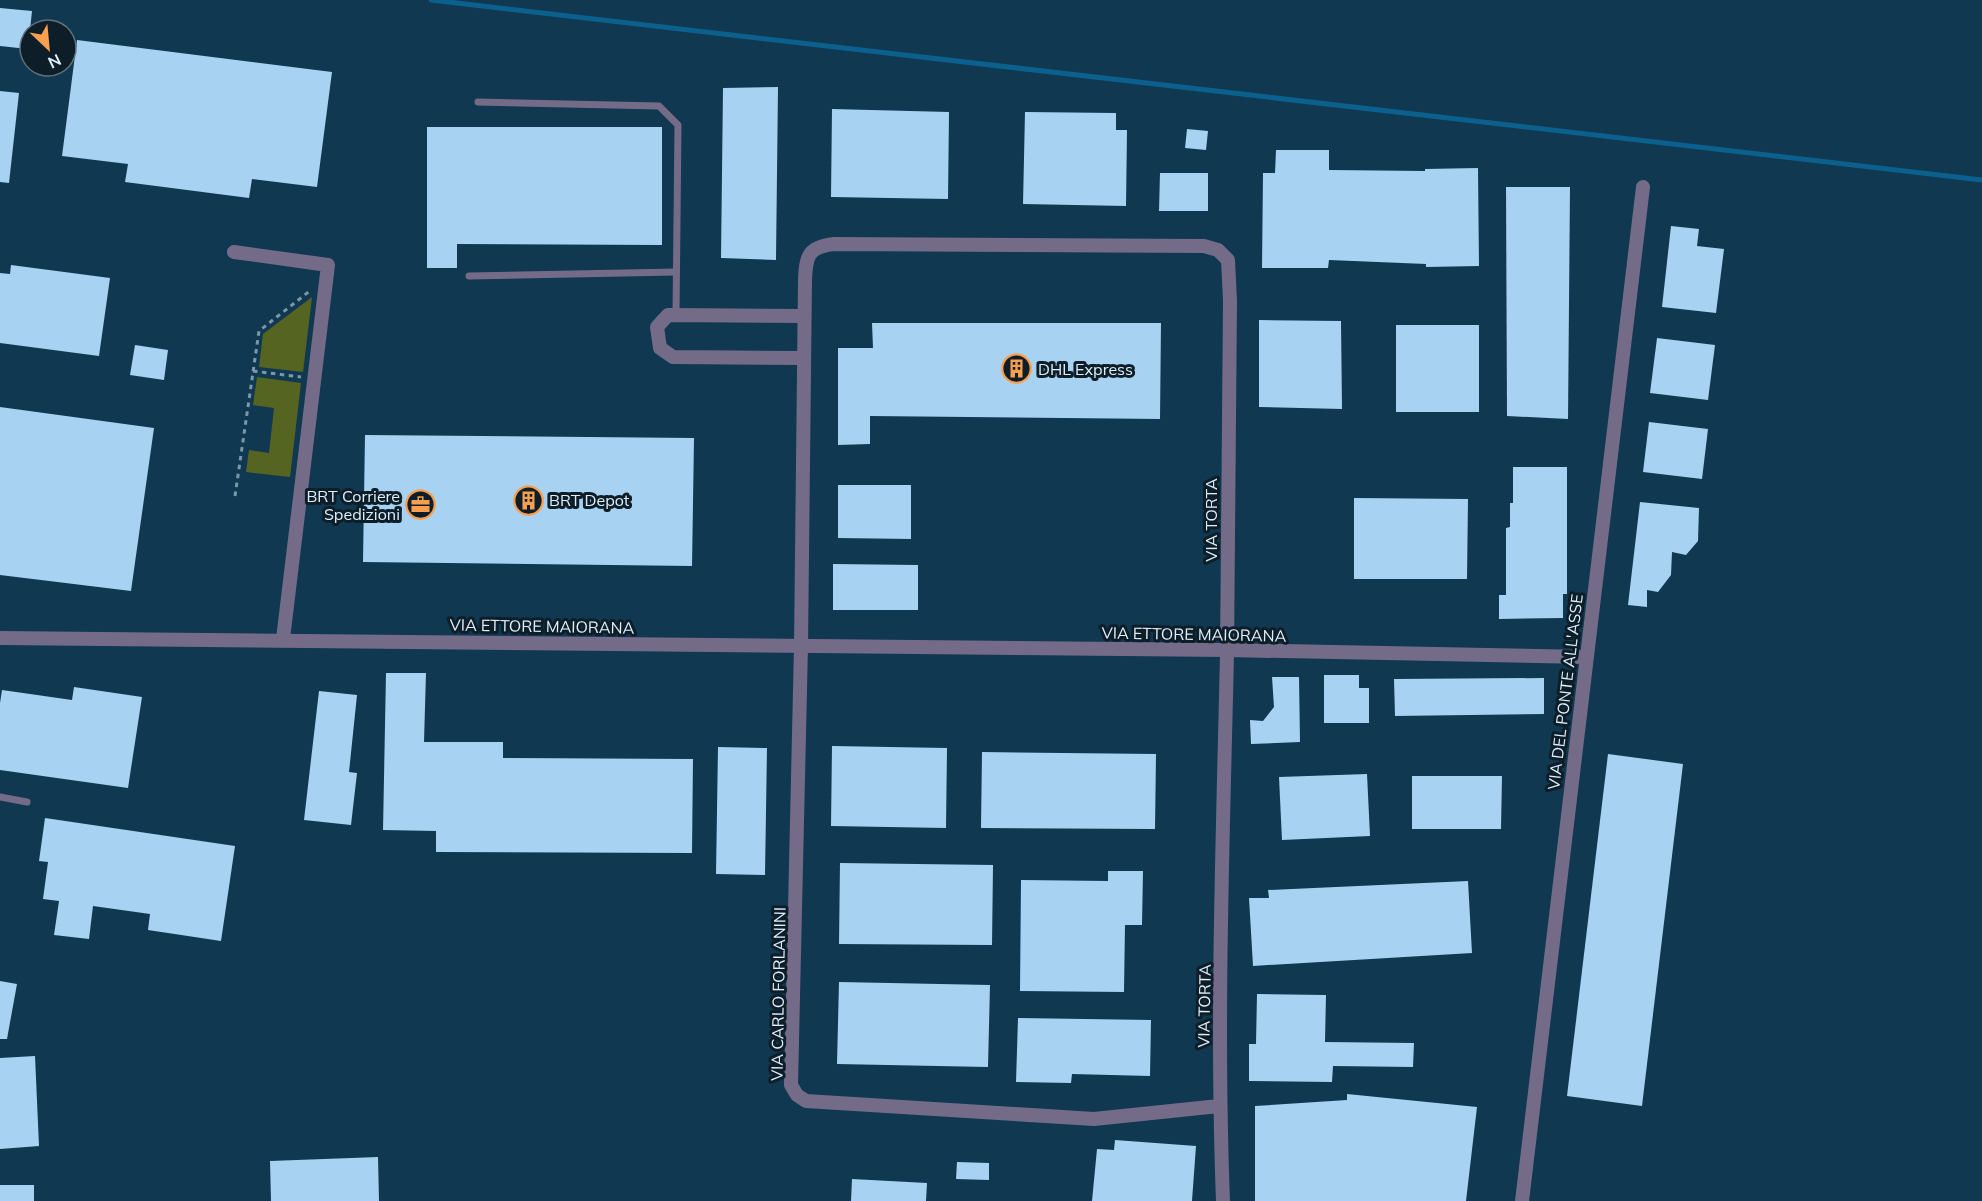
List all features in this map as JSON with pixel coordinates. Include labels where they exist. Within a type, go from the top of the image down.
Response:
[{"type":"street","name":"VIA DEL PONTE ALL'ASSE","points":[[1522,1201],[1643,187]]},
{"type":"street","name":"VIA TORTA","points":[[804,316],[806,260],[819,247],[834,244],[1204,246],[1218,250],[1225,255],[1230,267],[1227,650],[1219,1106],[1223,1201]]},
{"type":"street","points":[[234,252],[328,265],[283,639]]},
{"type":"street","points":[[801,646],[804,316],[668,315],[657,327],[660,348],[673,357],[803,358]]},
{"type":"street","name":"VIA ETTORE MAIORANA","points":[[0,638],[1227,650],[1586,657]]},
{"type":"street","name":"VIA CARLO FORLANINI","points":[[801,646],[791,1085],[797,1095],[806,1101],[1094,1119],[1219,1106]]},
{"type":"lane","points":[[478,102],[659,106],[678,125],[676,315]]},
{"type":"lane","points":[[469,276],[676,273]]},
{"type":"lane","points":[[0,797],[27,802]]},
{"type":"path","points":[[235,496],[259,331],[327,278]]},
{"type":"path","points":[[253,370],[315,379]]},
{"type":"green space","points":[[312,297],[303,372],[259,367],[263,334]]},
{"type":"green space","points":[[257,377],[301,383],[290,477],[246,472],[249,450],[269,453],[274,408],[253,405]]},
{"type":"building","points":[[0,8],[32,11],[31,18],[18,18],[18,48],[0,46]]},
{"type":"building","points":[[78,40],[332,72],[317,187],[252,179],[249,198],[125,182],[128,164],[62,156],[72,78],[78,78]]},
{"type":"building","points":[[778,87],[776,260],[721,258],[723,88]]},
{"type":"building","points":[[0,91],[19,93],[9,183],[0,182]]},
{"type":"building","points":[[832,109],[949,112],[948,199],[831,197]]},
{"type":"building","points":[[1025,112],[1116,113],[1116,130],[1127,130],[1126,206],[1023,204]]},
{"type":"building","points":[[427,127],[662,127],[662,245],[457,244],[457,268],[427,268]]},
{"type":"building","points":[[1187,129],[1208,131],[1206,150],[1185,148]]},
{"type":"building","points":[[1276,150],[1329,150],[1329,170],[1425,171],[1425,169],[1478,168],[1479,266],[1426,267],[1426,264],[1329,260],[1328,268],[1262,268],[1263,173],[1275,173]]},
{"type":"building","points":[[1160,173],[1208,173],[1208,211],[1159,211]]},
{"type":"building","points":[[1506,187],[1570,187],[1568,419],[1507,416]]},
{"type":"building","points":[[1671,226],[1699,229],[1697,246],[1724,249],[1716,313],[1662,307]]},
{"type":"building","points":[[11,265],[110,278],[99,356],[0,343],[0,273],[10,274]]},
{"type":"building","points":[[1259,320],[1341,321],[1342,409],[1259,407]]},
{"type":"building","name":"DHL Express","points":[[872,323],[1161,323],[1160,419],[870,416],[870,444],[838,445],[838,348],[873,348]]},
{"type":"building","points":[[1396,325],[1479,325],[1479,412],[1396,412]]},
{"type":"building","points":[[1657,338],[1715,345],[1708,400],[1650,393]]},
{"type":"building","points":[[135,345],[168,350],[164,380],[130,375]]},
{"type":"building","points":[[0,407],[154,428],[131,591],[0,575]]},
{"type":"building","points":[[1649,422],[1708,429],[1702,479],[1643,472]]},
{"type":"building","name":"BRT Depot","points":[[365,435],[694,438],[692,566],[363,562]]},
{"type":"building","points":[[1513,467],[1567,467],[1567,594],[1563,594],[1563,618],[1499,619],[1499,595],[1506,595],[1506,528],[1510,527],[1510,503],[1513,503]]},
{"type":"building","points":[[838,485],[911,485],[911,539],[838,538]]},
{"type":"building","points":[[1354,498],[1468,499],[1467,579],[1354,579]]},
{"type":"building","points":[[1640,502],[1699,508],[1698,541],[1686,555],[1672,552],[1671,575],[1658,592],[1647,590],[1647,607],[1628,605]]},
{"type":"building","points":[[833,564],[918,565],[918,610],[833,610]]},
{"type":"building","points":[[386,673],[426,673],[424,742],[503,742],[503,758],[693,759],[692,853],[436,852],[436,831],[383,830]]},
{"type":"building","points":[[1324,675],[1359,675],[1359,688],[1369,688],[1369,723],[1324,723]]},
{"type":"building","points":[[1272,677],[1299,677],[1300,742],[1251,744],[1250,720],[1263,721],[1274,707]]},
{"type":"building","points":[[1544,678],[1544,714],[1395,716],[1394,679]]},
{"type":"building","points":[[74,687],[142,697],[128,788],[0,770],[2,690],[72,700]]},
{"type":"building","points":[[319,691],[357,695],[349,772],[357,773],[351,825],[304,820]]},
{"type":"building","points":[[832,746],[947,748],[946,828],[831,826]]},
{"type":"building","points":[[718,747],[767,748],[765,875],[716,874]]},
{"type":"building","points":[[982,752],[1156,754],[1155,829],[981,828]]},
{"type":"building","points":[[1608,754],[1683,764],[1642,1106],[1567,1096]]},
{"type":"building","points":[[1367,774],[1370,836],[1282,840],[1279,777]]},
{"type":"building","points":[[1412,776],[1502,776],[1501,829],[1412,829]]},
{"type":"building","points":[[45,818],[235,846],[221,941],[148,930],[150,914],[93,906],[89,939],[54,935],[59,901],[43,899],[48,862],[39,861]]},
{"type":"building","points":[[840,863],[993,865],[992,945],[839,944]]},
{"type":"building","points":[[1108,871],[1143,871],[1142,925],[1125,925],[1124,992],[1020,991],[1021,880],[1108,881]]},
{"type":"building","points":[[1468,881],[1472,953],[1253,966],[1249,898],[1269,898],[1268,890]]},
{"type":"building","points":[[0,981],[17,984],[7,1039],[0,1039]]},
{"type":"building","points":[[839,982],[990,985],[988,1067],[837,1064]]},
{"type":"building","points":[[1257,994],[1326,995],[1325,1042],[1414,1043],[1413,1067],[1333,1066],[1332,1082],[1249,1081],[1249,1044],[1256,1044]]},
{"type":"building","points":[[1018,1018],[1151,1020],[1150,1076],[1072,1074],[1071,1083],[1016,1082]]},
{"type":"building","points":[[35,1056],[39,1146],[0,1149],[0,1058]]},
{"type":"building","points":[[1347,1094],[1477,1107],[1466,1201],[1255,1201],[1255,1106],[1347,1100]]},
{"type":"building","points":[[1115,1140],[1196,1146],[1192,1201],[1092,1201],[1097,1149],[1114,1150]]},
{"type":"building","points":[[378,1157],[379,1201],[271,1201],[270,1161]]},
{"type":"building","points":[[957,1162],[989,1163],[989,1180],[956,1179]]},
{"type":"building","points":[[852,1179],[927,1183],[926,1201],[851,1201]]},
{"type":"building","points":[[0,1185],[34,1185],[34,1201],[0,1201]]},
{"type":"waterway","points":[[431,0],[1982,180]]},
{"type":"place","name":"DHL Express","points":[[1017,369]]},
{"type":"place","name":"BRT Depot","points":[[528,500]]},
{"type":"place","name":"BRT Corriere Spedizioni","points":[[421,505]]}]
